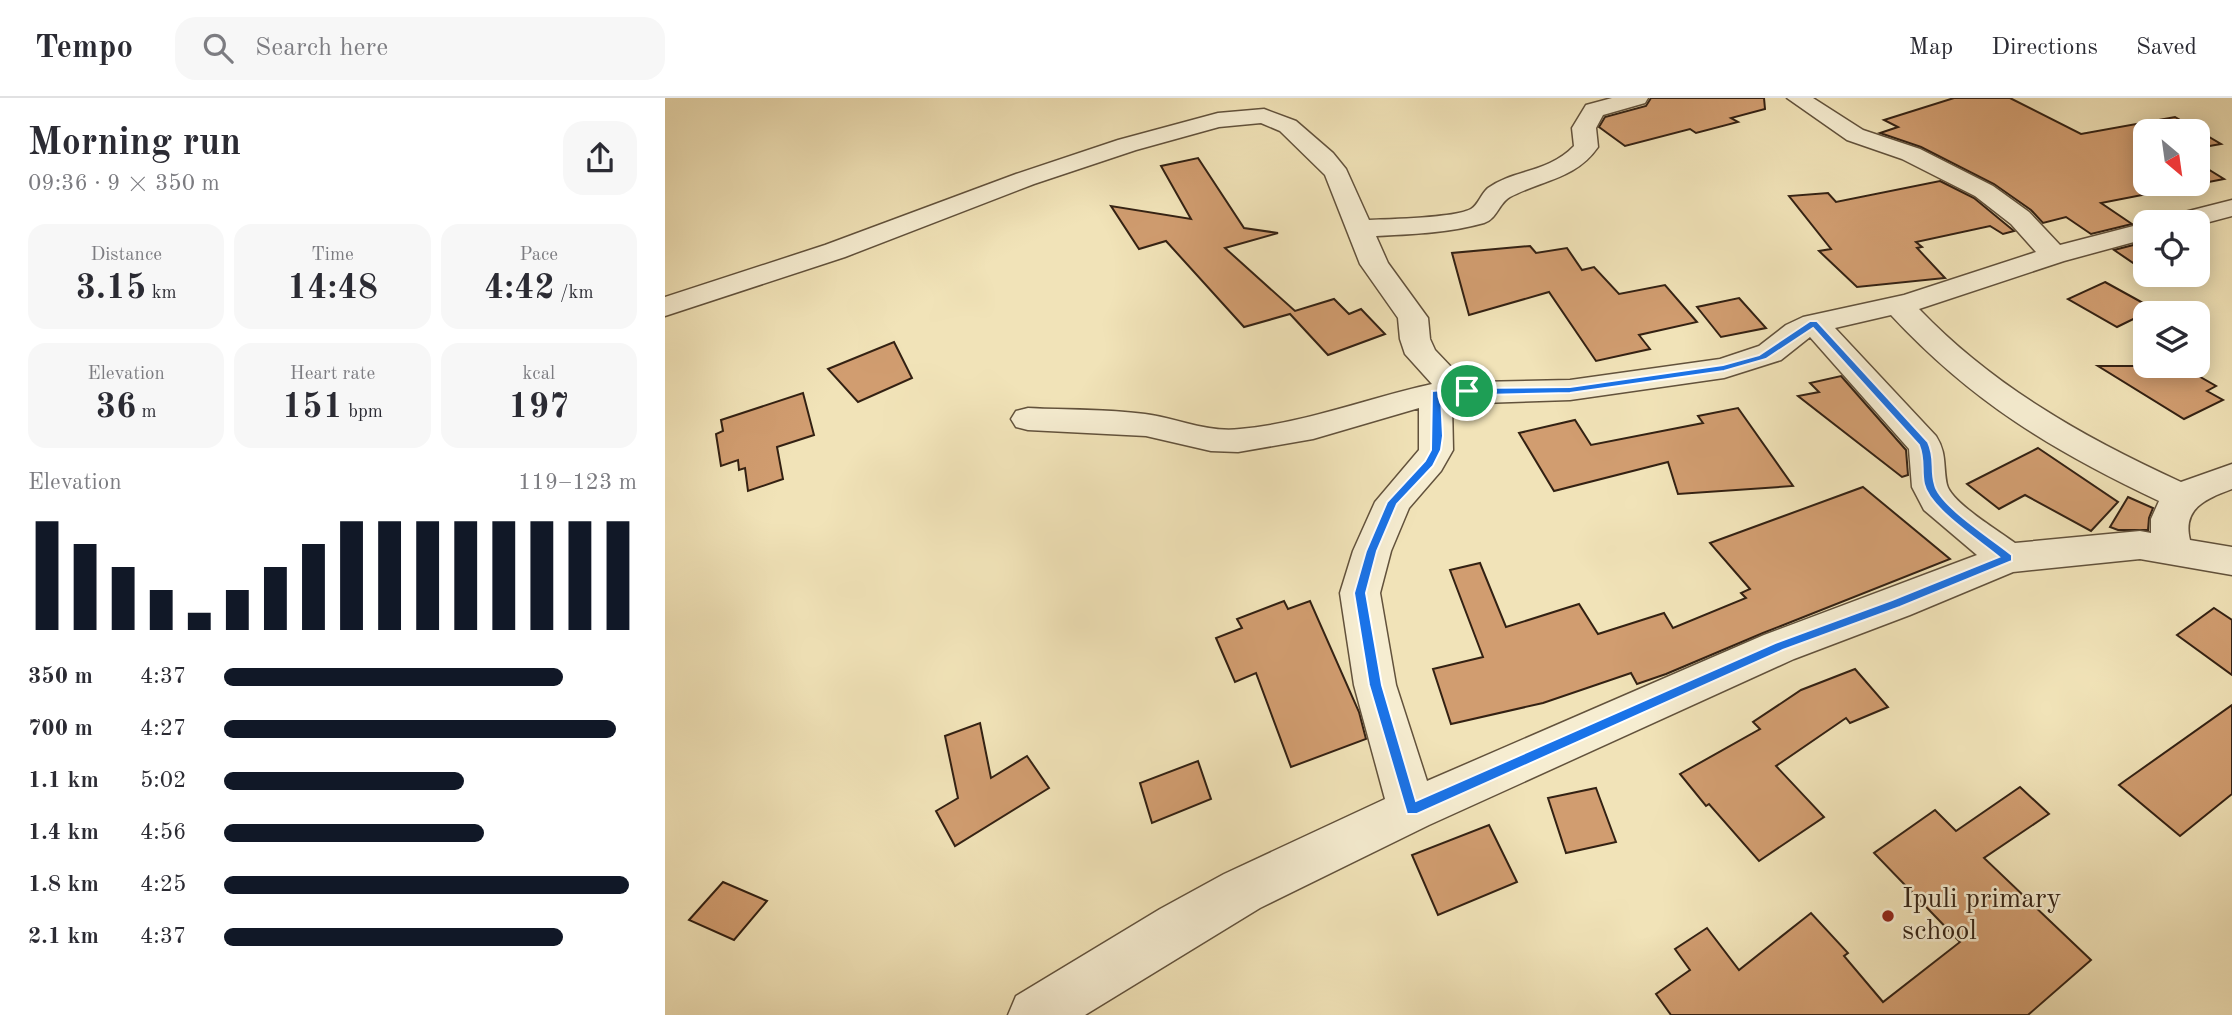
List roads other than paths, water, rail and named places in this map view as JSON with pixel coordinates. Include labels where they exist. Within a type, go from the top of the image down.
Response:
[{"type":"street","points":[[1360,229],[1428,225],[1479,216],[1491,199],[1500,193],[1534,182],[1570,164],[1586,147],[1584,128],[1594,110],[1637,98]]},
{"type":"street","points":[[1798,98],[1855,135],[1912,154],[1984,191],[2020,218],[2054,255]]},
{"type":"street","points":[[665,307],[835,251],[1025,179],[1170,132],[1233,117],[1264,116],[1281,121],[1325,158],[1337,174],[1374,264],[1413,318],[1415,339],[1421,354],[1443,377],[1451,392],[1436,450],[1429,463],[1393,502],[1372,551],[1360,593],[1375,685],[1412,810]]},
{"type":"street","points":[[2210,214],[2232,208]]},
{"type":"street","points":[[1028,419],[1146,425],[1211,440],[1238,441],[1313,428],[1394,402],[1451,392],[1570,390],[1724,368],[1763,357],[1814,323],[1898,305],[2054,255],[2133,234]]},
{"type":"street","points":[[1898,305],[1962,368],[2001,398],[2079,447],[2182,497]]},
{"type":"street","points":[[1814,323],[1924,444],[1930,459],[1929,484],[1937,500],[2008,558]]},
{"type":"street","points":[[2174,551],[2169,521],[2172,508],[2182,497],[2232,476]]},
{"type":"street","points":[[1035,1015],[1242,891],[1412,810],[1779,647],[1896,604],[2008,558],[2140,545],[2232,561]]},
{"type":"place","name":"Ipuli primary school","points":[[1888,916]]}]
